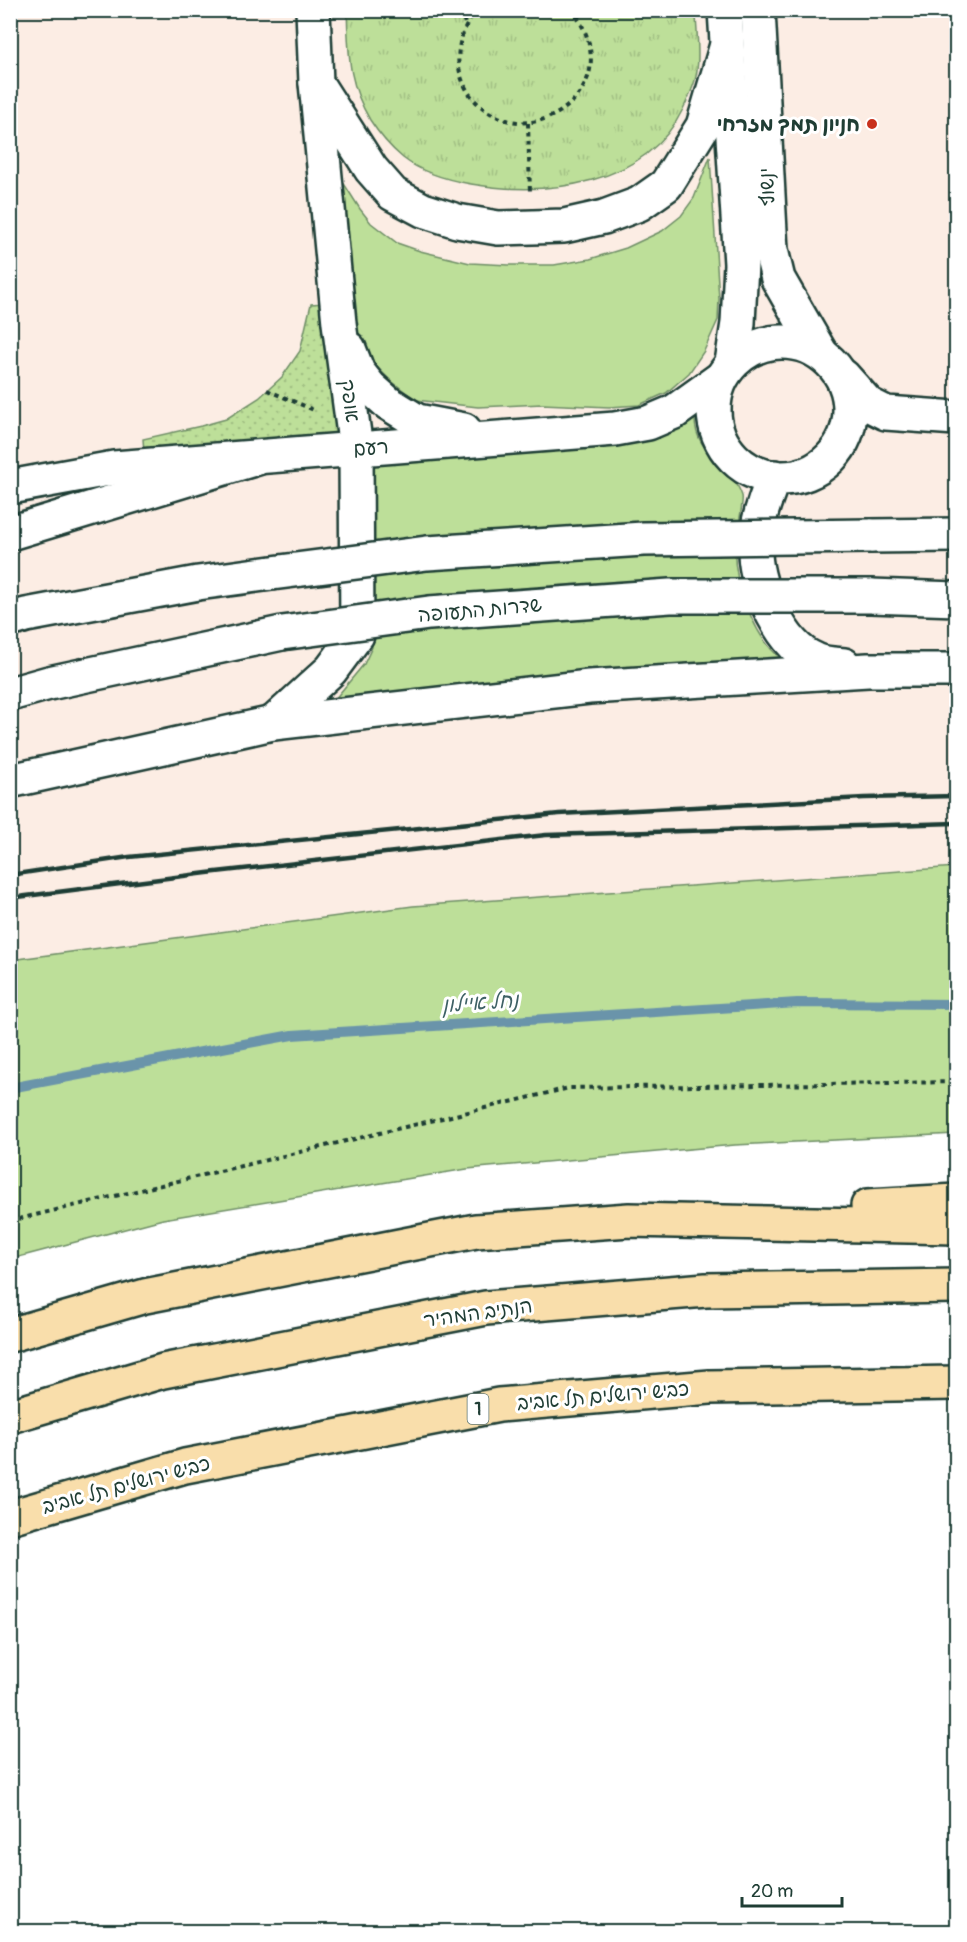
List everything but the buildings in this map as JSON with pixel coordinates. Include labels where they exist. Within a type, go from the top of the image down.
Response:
[{"type":"highway","points":[[10,1335],[145,1296],[476,1231],[957,1201]]},
{"type":"highway","points":[[629,1220],[957,1227]]},
{"type":"highway","name":"הנתיב המהיר","points":[[10,1416],[163,1371],[486,1308],[705,1290],[957,1286]]},
{"type":"highway","name":"כביש ירושלים תל אביב","points":[[10,1517],[185,1466],[499,1404],[710,1387],[957,1383]]},
{"type":"street","name":"אופק","points":[[273,723],[331,670],[357,635],[356,449],[339,323],[316,82],[313,10]]},
{"type":"street","name":"ינשוף","points":[[725,10],[741,264],[739,312],[726,371]]},
{"type":"street","name":"ינשוף","points":[[758,10],[771,250],[778,279],[820,352]]},
{"type":"street","points":[[316,82],[371,169],[393,194],[423,210],[457,221],[498,228],[564,226],[604,217],[639,204],[666,185],[703,126],[726,48]]},
{"type":"street","points":[[339,323],[358,372],[370,387],[391,405],[417,421],[522,438]]},
{"type":"street","points":[[843,376],[850,391],[849,425],[842,444],[830,460],[813,471],[794,477],[774,477],[756,473],[739,464],[722,442],[714,415],[714,397],[726,371],[747,351],[764,343],[783,341],[803,344],[820,352],[836,367],[868,405],[886,413],[957,418]]},
{"type":"street","name":"רעם","points":[[10,487],[114,468],[615,429],[648,423],[674,412],[726,371]]},
{"type":"street","points":[[10,533],[256,458]]},
{"type":"street","points":[[774,477],[763,504],[755,552],[761,587],[773,618],[792,644],[816,660],[868,670]]},
{"type":"street","points":[[10,620],[198,584],[427,553],[643,539],[957,535]]},
{"type":"street","name":"שדרות התעופה","points":[[10,694],[49,683],[282,633],[429,613],[670,596],[871,596],[957,599]]},
{"type":"street","points":[[10,781],[273,723],[589,687],[868,670],[957,670]]},
{"type":"path","points":[[461,10],[466,27]]},
{"type":"path","points":[[477,10],[466,27],[457,56],[461,76],[469,92],[482,107],[496,116],[528,122],[550,117],[565,110],[586,84],[590,70],[590,49],[585,30],[571,10]]},
{"type":"path","points":[[578,18],[581,10]]},
{"type":"path","points":[[528,122],[530,197]]},
{"type":"path","points":[[267,390],[320,413]]},
{"type":"path","points":[[10,1221],[569,1088],[957,1082]]},
{"type":"shaded area","points":[[10,11],[956,11],[956,929],[11,1031]]},
{"type":"green space","points":[[347,11],[696,11],[698,55],[696,75],[683,109],[666,135],[645,155],[619,170],[591,180],[531,189],[471,184],[436,175],[410,163],[394,150],[370,120],[362,106],[353,80]]},
{"type":"green space","points":[[330,138],[341,157],[341,179],[360,209],[371,223],[397,243],[470,263],[509,265],[554,265],[590,259],[626,248],[662,231],[681,216],[694,198],[710,157],[719,299],[718,320],[704,351],[689,373],[666,393],[639,405],[609,407],[542,404],[478,407],[416,400],[390,380],[369,359],[358,332],[347,275]]},
{"type":"green space","points":[[325,303],[341,439],[144,452],[143,439],[226,419],[259,398],[282,377],[300,351],[311,304]]},
{"type":"green space","points":[[695,416],[700,440],[706,450],[730,475],[742,496],[735,559],[746,604],[759,633],[768,645],[778,656],[795,667],[335,699],[364,664],[372,647],[367,459],[645,439],[669,432]]},
{"type":"green space","points":[[956,867],[956,1134],[735,1145],[467,1169],[163,1219],[11,1259],[11,960],[413,906]]},
{"type":"waterway","name":"נחל איילון","points":[[10,1088],[292,1035],[797,1003],[956,1004]]},
{"type":"railway","points":[[10,875],[129,857],[559,814],[864,798],[956,796]]},
{"type":"railway","points":[[10,898],[207,873],[546,835],[956,823]]},
{"type":"place","name":"חניון תמך מזרחי","points":[[872,124]]}]
